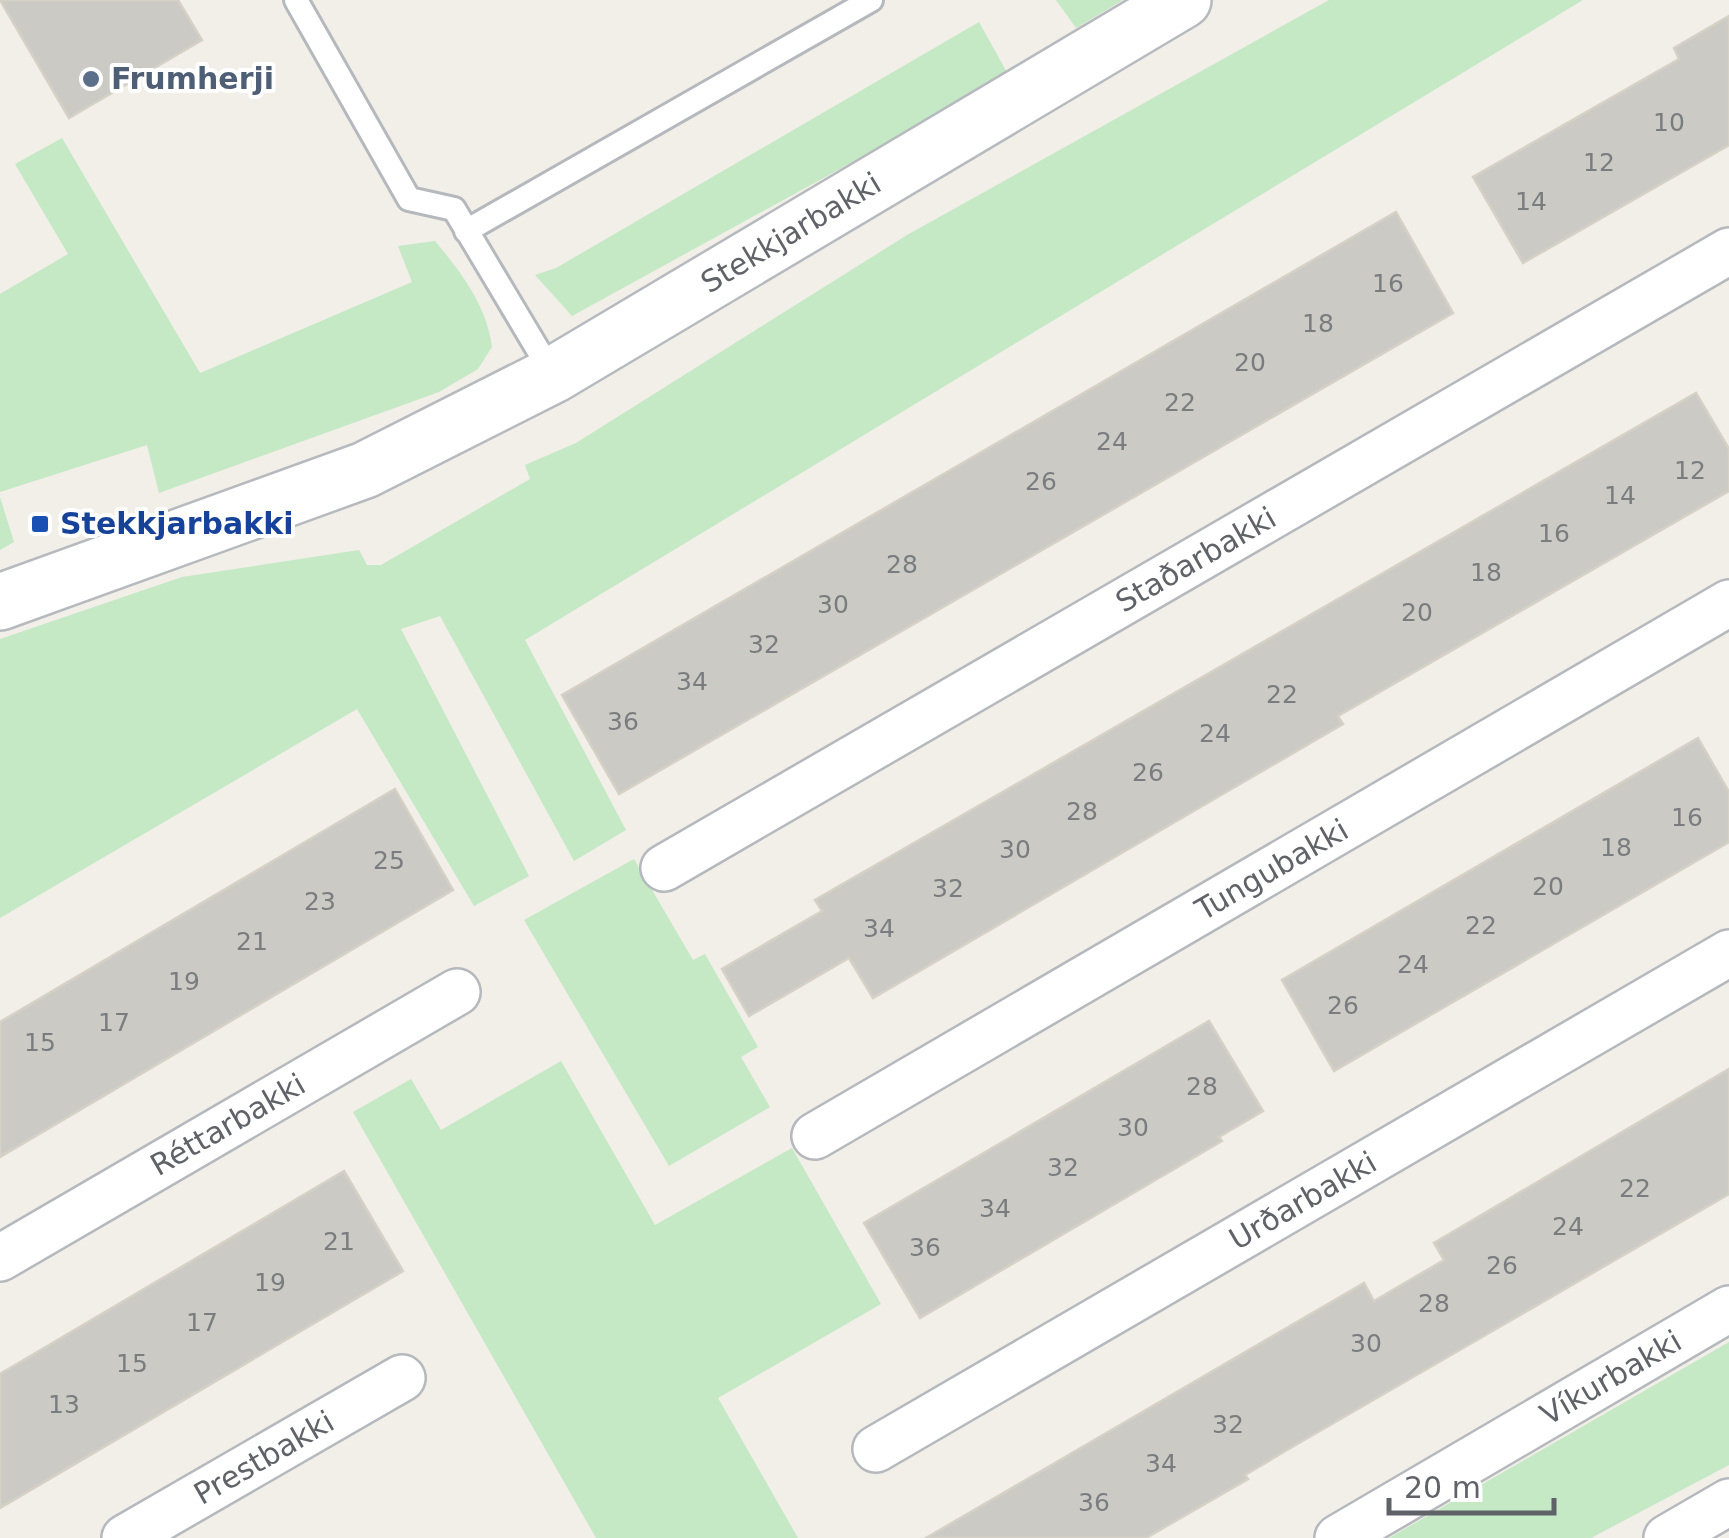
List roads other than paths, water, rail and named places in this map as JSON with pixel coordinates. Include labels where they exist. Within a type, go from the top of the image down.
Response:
[{"type":"street","name":"Stekkjarbakki","points":[[0,602],[348,476],[553,375],[1183,0]]},
{"type":"street","name":"Staðarbakki","points":[[664,868],[1729,251]]},
{"type":"street","name":"Tungubakki","points":[[815,1136],[1729,603]]},
{"type":"street","name":"Urðarbakki","points":[[876,1448],[1729,953]]},
{"type":"street","name":"Réttarbakki","points":[[0,1258],[456,992]]},
{"type":"street","name":"Víkurbakki","points":[[1338,1538],[1729,1309]]},
{"type":"street","name":"Prestbakki","points":[[125,1538],[402,1378]]},
{"type":"street","points":[[1667,1538],[1729,1502]]},
{"type":"lane","points":[[296,0],[409,198],[454,209],[553,375]]},
{"type":"lane","points":[[466,231],[872,0]]},
{"type":"place","name":"Frumherji","points":[[91,79]]},
{"type":"place","name":"Stekkjarbakki","points":[[40,524]]}]
